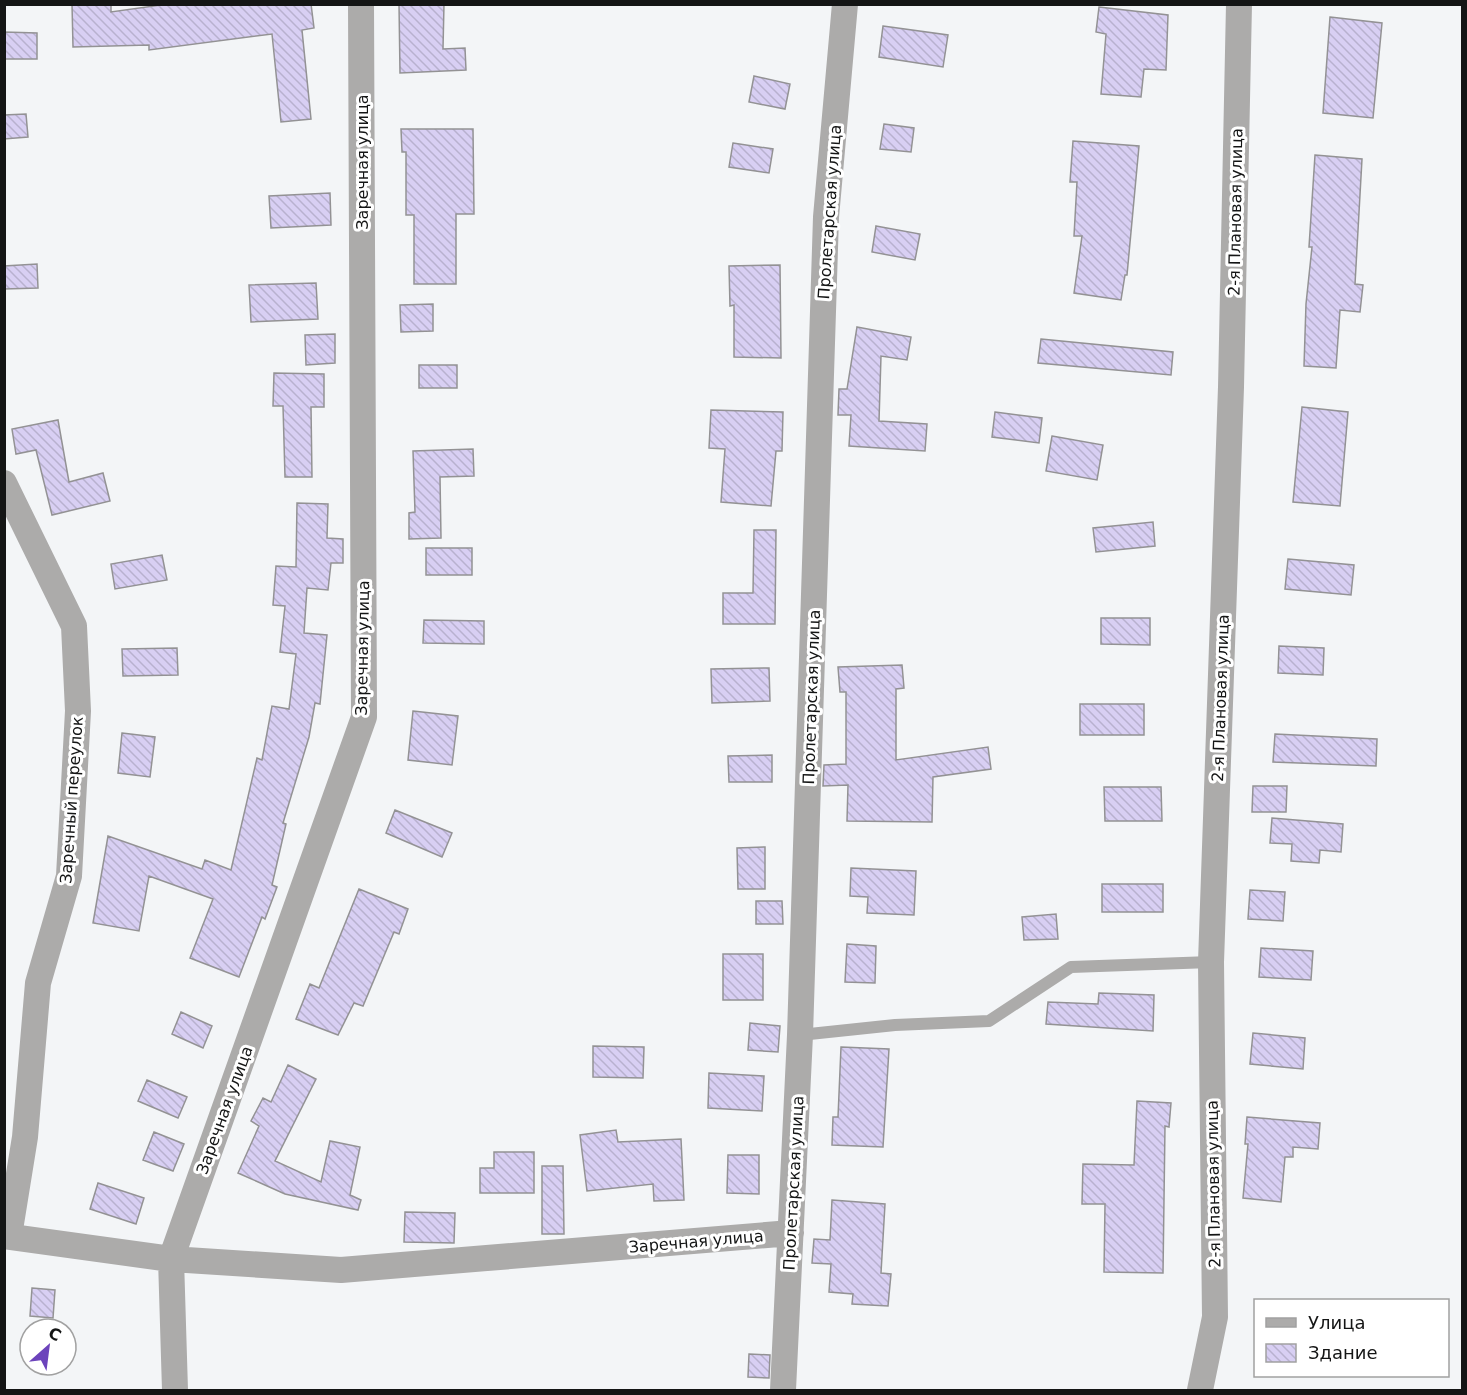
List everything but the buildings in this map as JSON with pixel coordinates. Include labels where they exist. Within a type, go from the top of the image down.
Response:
[{"type":"street","name":"Заречная улица","points":[[175,1390],[171,1259],[364,717],[361,4]]},
{"type":"street","name":"Пролетарская улица","points":[[783,1390],[800,1035],[826,217],[845,4]]},
{"type":"street","name":"2-я Плановая улица","points":[[1200,1390],[1215,1317],[1211,962],[1231,399],[1239,4]]},
{"type":"street","name":"Заречный переулок","points":[[4,483],[74,626],[78,711],[69,876],[38,982],[25,1137],[7,1236]]},
{"type":"street","name":"Заречная улица","points":[[7,1236],[171,1259],[341,1270],[791,1233]]},
{"type":"lane","points":[[800,1035],[895,1025],[989,1021],[1071,967],[1211,962]]}]
